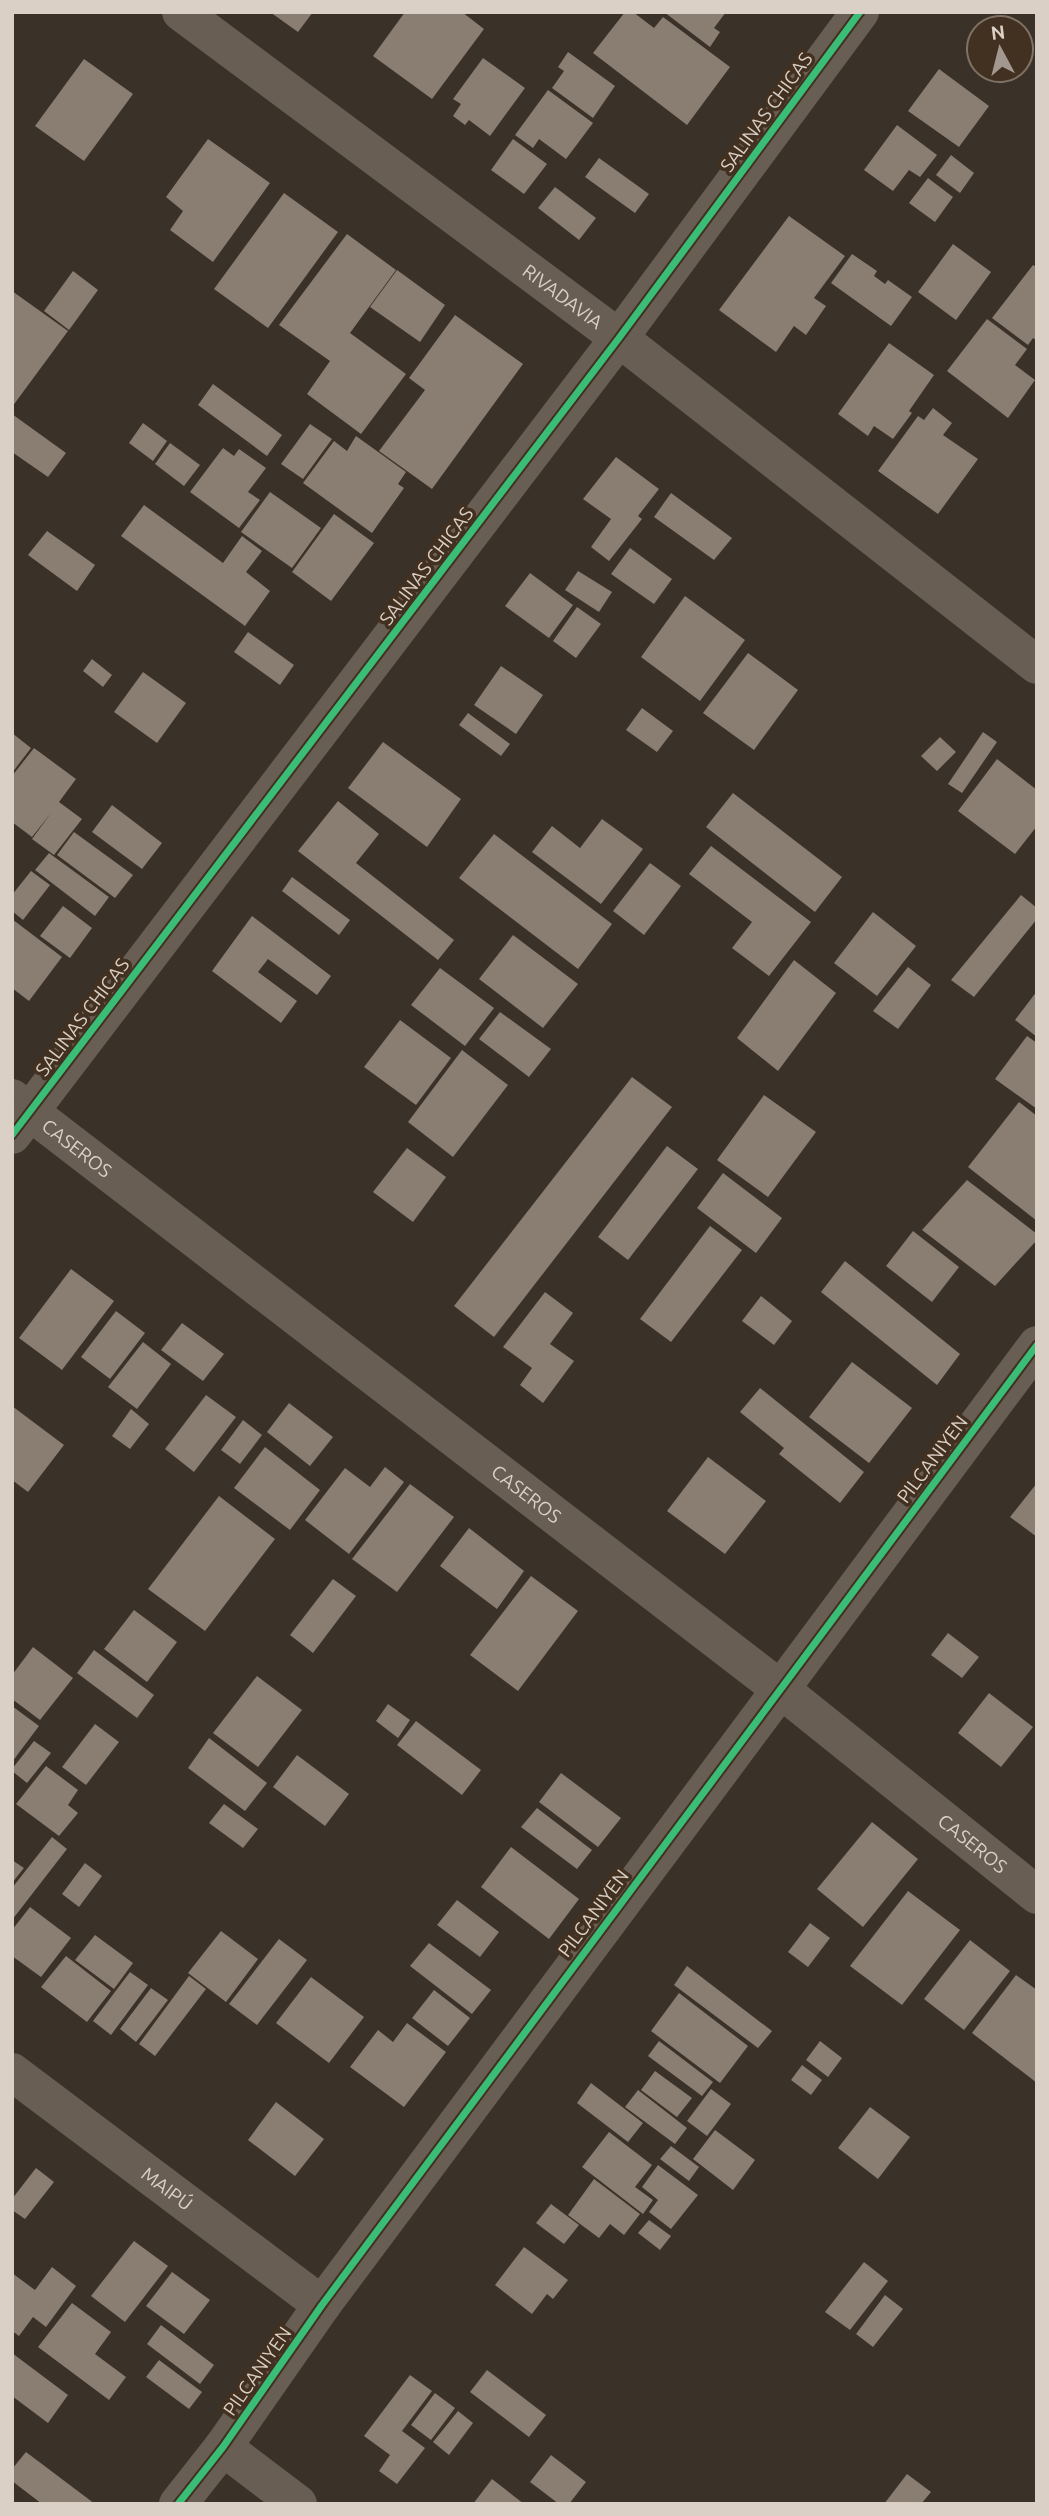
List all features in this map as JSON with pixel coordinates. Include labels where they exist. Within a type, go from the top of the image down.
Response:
[{"type":"street","name":"RIVADAVIA","points":[[181,12],[620,338],[1037,665]]},
{"type":"street","name":"SALINAS CHICAS","points":[[18,1115],[620,338],[860,12]]},
{"type":"street","name":"CASEROS","points":[[18,1115],[779,1688],[1037,1895]]},
{"type":"street","name":"PILCANIYEN","points":[[178,2504],[223,2447],[323,2305],[779,1688],[1037,1345]]},
{"type":"street","name":"MAIPÚ","points":[[12,2072],[323,2305]]},
{"type":"street","points":[[223,2447],[298,2504]]},
{"type":"building","points":[[270,12],[313,12],[298,32]]},
{"type":"building","points":[[405,12],[462,12],[484,29],[432,99],[373,56]]},
{"type":"building","points":[[625,12],[633,12],[654,28],[663,17],[730,67],[687,125],[593,53]]},
{"type":"building","points":[[664,12],[726,12],[714,28],[720,32],[710,47]]},
{"type":"building","points":[[568,52],[615,86],[593,118],[552,88],[564,71],[558,67]]},
{"type":"building","points":[[483,58],[525,88],[490,136],[469,120],[465,125],[453,116],[461,104],[453,99]]},
{"type":"building","points":[[84,59],[133,94],[84,161],[35,126]]},
{"type":"building","points":[[939,69],[989,106],[959,147],[908,111]]},
{"type":"building","points":[[548,90],[593,123],[566,159],[539,139],[533,148],[515,135]]},
{"type":"building","points":[[897,125],[937,155],[920,177],[909,170],[893,191],[864,170]]},
{"type":"building","points":[[208,139],[270,183],[213,262],[170,230],[183,211],[166,197]]},
{"type":"building","points":[[513,139],[547,164],[524,194],[491,170]]},
{"type":"building","points":[[951,155],[974,173],[960,193],[936,175]]},
{"type":"building","points":[[599,158],[649,194],[635,213],[585,177]]},
{"type":"building","points":[[928,178],[953,197],[935,222],[909,203]]},
{"type":"building","points":[[555,187],[596,218],[579,240],[538,208]]},
{"type":"building","points":[[284,193],[338,232],[268,328],[214,289]]},
{"type":"building","points":[[789,216],[845,256],[814,298],[826,306],[806,335],[794,326],[776,352],[719,310]]},
{"type":"building","points":[[347,234],[396,270],[350,333],[406,374],[361,434],[307,394],[330,361],[279,325]]},
{"type":"building","points":[[953,244],[991,272],[956,320],[918,292]]},
{"type":"building","points":[[852,254],[877,271],[874,276],[885,284],[888,280],[912,297],[891,326],[831,283]]},
{"type":"building","points":[[1033,265],[1037,267],[1037,341],[1033,338],[1028,345],[992,318]]},
{"type":"building","points":[[397,270],[445,305],[420,342],[370,307]]},
{"type":"building","points":[[73,271],[98,290],[69,330],[44,311]]},
{"type":"building","points":[[12,291],[68,331],[12,407]]},
{"type":"building","points":[[455,315],[523,364],[432,489],[379,451],[425,390],[409,378]]},
{"type":"building","points":[[987,319],[1027,349],[1015,365],[1035,380],[1008,418],[947,371]]},
{"type":"building","points":[[889,343],[934,375],[893,439],[874,426],[868,436],[838,414]]},
{"type":"building","points":[[213,384],[282,435],[267,456],[198,405]]},
{"type":"building","points":[[933,408],[952,423],[943,435],[978,459],[938,514],[878,471],[918,416],[924,420]]},
{"type":"building","points":[[12,414],[66,453],[48,477],[12,452]]},
{"type":"building","points":[[143,423],[167,441],[153,461],[129,443]]},
{"type":"building","points":[[310,424],[332,439],[303,479],[281,464]]},
{"type":"building","points":[[356,436],[406,472],[398,484],[404,488],[372,533],[303,483],[334,441],[347,451]]},
{"type":"building","points":[[170,443],[200,465],[184,486],[155,464]]},
{"type":"building","points":[[223,448],[234,456],[239,449],[266,468],[248,492],[260,500],[239,528],[190,492]]},
{"type":"building","points":[[616,457],[659,489],[638,516],[642,519],[609,561],[591,547],[611,519],[583,499]]},
{"type":"building","points":[[270,492],[321,528],[292,568],[241,532]]},
{"type":"building","points":[[671,493],[732,538],[714,560],[654,517]]},
{"type":"building","points":[[144,505],[223,563],[242,536],[262,551],[246,572],[270,591],[245,626],[121,536]]},
{"type":"building","points":[[334,514],[374,543],[331,601],[292,572]]},
{"type":"building","points":[[47,531],[95,565],[77,591],[28,555]]},
{"type":"building","points":[[630,548],[672,579],[654,604],[611,574]]},
{"type":"building","points":[[578,571],[612,592],[599,612],[565,590]]},
{"type":"building","points":[[530,573],[573,605],[549,638],[505,606]]},
{"type":"building","points":[[685,596],[745,640],[700,701],[641,657]]},
{"type":"building","points":[[577,607],[601,624],[576,658],[553,641]]},
{"type":"building","points":[[248,632],[294,665],[280,685],[234,652]]},
{"type":"building","points":[[748,653],[798,690],[754,750],[703,713]]},
{"type":"building","points":[[92,659],[112,675],[103,687],[83,671]]},
{"type":"building","points":[[501,666],[543,695],[516,734],[474,705]]},
{"type":"building","points":[[143,672],[186,703],[157,743],[114,712]]},
{"type":"building","points":[[642,708],[673,731],[657,752],[626,730]]},
{"type":"building","points":[[468,713],[510,744],[501,756],[459,725]]},
{"type":"building","points":[[983,732],[997,742],[962,793],[948,784]]},
{"type":"building","points":[[12,733],[31,748],[12,773]]},
{"type":"building","points":[[940,737],[956,752],[937,771],[921,756]]},
{"type":"building","points":[[383,742],[461,799],[427,847],[348,788]]},
{"type":"building","points":[[34,748],[76,779],[59,802],[82,819],[54,855],[32,839],[51,813],[32,837],[12,822],[12,776]]},
{"type":"building","points":[[997,759],[1037,790],[1037,826],[1015,854],[958,811]]},
{"type":"building","points":[[733,793],[842,877],[815,912],[706,827]]},
{"type":"building","points":[[338,801],[379,834],[356,863],[454,940],[438,960],[298,851]]},
{"type":"building","points":[[112,805],[162,843],[142,869],[92,832]]},
{"type":"building","points":[[602,819],[643,849],[601,904],[532,852],[552,826],[580,848]]},
{"type":"building","points":[[74,832],[133,875],[115,898],[57,855]]},
{"type":"building","points":[[494,834],[612,924],[578,969],[459,878]]},
{"type":"building","points":[[711,846],[811,922],[769,976],[732,948],[752,922],[689,874]]},
{"type":"building","points":[[49,853],[109,897],[95,916],[35,870]]},
{"type":"building","points":[[650,863],[681,886],[644,935],[613,911]]},
{"type":"building","points":[[31,871],[50,885],[23,920],[12,911],[12,895]]},
{"type":"building","points":[[292,877],[350,920],[339,935],[282,891]]},
{"type":"building","points":[[1021,895],[1037,908],[1037,919],[974,997],[951,980]]},
{"type":"building","points":[[63,906],[92,928],[70,958],[40,936]]},
{"type":"building","points":[[873,912],[916,946],[877,996],[834,963]]},
{"type":"building","points":[[252,916],[331,976],[317,995],[268,959],[258,972],[297,1001],[281,1023],[212,971]]},
{"type":"building","points":[[12,919],[62,957],[29,1001],[12,988]]},
{"type":"building","points":[[513,935],[578,984],[543,1028],[479,979]]},
{"type":"building","points":[[794,960],[836,993],[778,1071],[737,1038]]},
{"type":"building","points":[[908,967],[931,985],[898,1029],[873,1011]]},
{"type":"building","points":[[440,968],[494,1008],[465,1046],[411,1005]]},
{"type":"building","points":[[1037,991],[1037,1037],[1015,1020]]},
{"type":"building","points":[[500,1012],[551,1049],[529,1077],[479,1039]]},
{"type":"building","points":[[400,1020],[451,1058],[416,1105],[364,1067]]},
{"type":"building","points":[[1027,1036],[1037,1043],[1037,1109],[995,1079]]},
{"type":"building","points":[[462,1050],[508,1085],[453,1157],[408,1122]]},
{"type":"building","points":[[632,1077],[672,1107],[494,1337],[454,1306]]},
{"type":"building","points":[[764,1095],[816,1132],[768,1197],[717,1160]]},
{"type":"building","points":[[1019,1102],[1037,1116],[1037,1221],[968,1167]]},
{"type":"building","points":[[667,1146],[698,1169],[628,1260],[598,1237]]},
{"type":"building","points":[[407,1148],[446,1177],[413,1222],[373,1192]]},
{"type":"building","points":[[723,1173],[782,1218],[756,1253],[697,1208]]},
{"type":"building","points":[[967,1180],[1037,1234],[1037,1240],[995,1286],[922,1230]]},
{"type":"building","points":[[710,1226],[742,1250],[671,1342],[640,1319]]},
{"type":"building","points":[[913,1231],[959,1267],[932,1302],[886,1266]]},
{"type":"building","points":[[845,1261],[960,1354],[937,1385],[821,1292]]},
{"type":"building","points":[[71,1269],[114,1301],[62,1370],[19,1338]]},
{"type":"building","points":[[545,1292],[573,1313],[550,1344],[574,1361],[543,1403],[520,1385],[532,1368],[503,1347]]},
{"type":"building","points":[[761,1296],[792,1321],[774,1345],[742,1321]]},
{"type":"building","points":[[116,1311],[145,1333],[110,1379],[81,1357]]},
{"type":"building","points":[[182,1323],[224,1354],[203,1381],[161,1350]]},
{"type":"building","points":[[143,1342],[171,1364],[137,1409],[108,1387]]},
{"type":"building","points":[[852,1362],[912,1408],[869,1463],[809,1417]]},
{"type":"building","points":[[760,1388],[864,1472],[840,1503],[779,1454],[784,1448],[740,1412]]},
{"type":"building","points":[[206,1395],[236,1417],[194,1472],[165,1449]]},
{"type":"building","points":[[289,1403],[333,1437],[310,1466],[267,1432]]},
{"type":"building","points":[[12,1406],[64,1445],[28,1492],[12,1480]]},
{"type":"building","points":[[131,1409],[149,1424],[130,1449],[112,1436]]},
{"type":"building","points":[[243,1420],[262,1435],[240,1464],[221,1450]]},
{"type":"building","points":[[265,1447],[320,1490],[290,1530],[234,1488]]},
{"type":"building","points":[[708,1457],[766,1501],[725,1554],[667,1511]]},
{"type":"building","points":[[385,1467],[404,1482],[349,1554],[305,1520],[345,1468],[370,1487]]},
{"type":"building","points":[[1037,1483],[1037,1537],[1010,1517]]},
{"type":"building","points":[[410,1484],[454,1517],[397,1592],[352,1559]]},
{"type":"building","points":[[219,1496],[275,1539],[205,1631],[148,1589]]},
{"type":"building","points":[[469,1528],[524,1571],[497,1609],[440,1566]]},
{"type":"building","points":[[531,1576],[578,1611],[518,1691],[470,1655]]},
{"type":"building","points":[[333,1579],[356,1596],[313,1653],[290,1635]]},
{"type":"building","points":[[134,1610],[177,1642],[147,1682],[104,1649]]},
{"type":"building","points":[[948,1633],[979,1657],[962,1678],[931,1655]]},
{"type":"building","points":[[33,1647],[73,1678],[40,1720],[12,1699],[12,1675]]},
{"type":"building","points":[[94,1650],[154,1695],[137,1718],[77,1673]]},
{"type":"building","points":[[257,1676],[302,1710],[258,1767],[213,1733]]},
{"type":"building","points":[[989,1693],[1033,1727],[1001,1767],[958,1733]]},
{"type":"building","points":[[388,1704],[410,1720],[398,1738],[376,1721]]},
{"type":"building","points":[[12,1706],[39,1726],[12,1762]]},
{"type":"building","points":[[416,1721],[481,1770],[462,1795],[397,1745]]},
{"type":"building","points":[[95,1724],[119,1742],[86,1785],[62,1767]]},
{"type":"building","points":[[209,1738],[267,1783],[245,1811],[188,1768]]},
{"type":"building","points":[[34,1741],[51,1753],[27,1783],[12,1769]]},
{"type":"building","points":[[297,1755],[349,1794],[325,1826],[273,1787]]},
{"type":"building","points":[[46,1766],[78,1790],[68,1805],[78,1813],[59,1836],[16,1804]]},
{"type":"building","points":[[561,1773],[621,1818],[598,1847],[539,1802]]},
{"type":"building","points":[[224,1804],[258,1829],[243,1848],[209,1823]]},
{"type":"building","points":[[537,1808],[592,1850],[577,1869],[521,1827]]},
{"type":"building","points":[[872,1822],[918,1859],[863,1927],[817,1889]]},
{"type":"building","points":[[52,1837],[67,1849],[12,1920],[12,1888]]},
{"type":"building","points":[[511,1847],[579,1899],[549,1939],[481,1887]]},
{"type":"building","points":[[12,1860],[24,1868],[12,1883]]},
{"type":"building","points":[[85,1863],[102,1876],[79,1907],[62,1894]]},
{"type":"building","points":[[908,1891],[960,1930],[902,2005],[850,1966]]},
{"type":"building","points":[[457,1900],[499,1932],[480,1957],[437,1925]]},
{"type":"building","points":[[30,1907],[71,1938],[41,1977],[12,1956],[12,1930]]},
{"type":"building","points":[[810,1923],[830,1938],[808,1967],[788,1952]]},
{"type":"building","points":[[221,1931],[258,1959],[226,2002],[188,1973]]},
{"type":"building","points":[[95,1935],[133,1963],[114,1989],[75,1960]]},
{"type":"building","points":[[279,1939],[307,1960],[257,2025],[229,2004]]},
{"type":"building","points":[[970,1940],[1010,1971],[964,2030],[924,1999]]},
{"type":"building","points":[[429,1943],[491,1990],[472,2014],[410,1966]]},
{"type":"building","points":[[66,1956],[111,1991],[87,2022],[41,1987]]},
{"type":"building","points":[[687,1966],[772,2031],[758,2048],[674,1985]]},
{"type":"building","points":[[130,1972],[148,1985],[111,2035],[93,2021]]},
{"type":"building","points":[[1016,1975],[1037,1990],[1037,2083],[972,2033]]},
{"type":"building","points":[[189,1976],[206,1989],[155,2056],[139,2044]]},
{"type":"building","points":[[311,1977],[364,2017],[329,2063],[276,2023]]},
{"type":"building","points":[[151,1988],[168,2000],[136,2042],[120,2029]]},
{"type":"building","points":[[434,1990],[470,2018],[448,2046],[412,2018]]},
{"type":"building","points":[[679,1993],[748,2046],[720,2083],[651,2031]]},
{"type":"building","points":[[407,2023],[446,2052],[404,2107],[350,2067],[378,2030],[393,2042]]},
{"type":"building","points":[[659,2041],[713,2082],[702,2096],[648,2056]]},
{"type":"building","points":[[820,2041],[842,2058],[828,2077],[806,2060]]},
{"type":"building","points":[[802,2065],[822,2080],[811,2095],[791,2080]]},
{"type":"building","points":[[655,2071],[692,2098],[677,2117],[641,2090]]},
{"type":"building","points":[[591,2083],[643,2123],[628,2142],[577,2103]]},
{"type":"building","points":[[711,2089],[731,2104],[707,2136],[687,2121]]},
{"type":"building","points":[[638,2090],[687,2128],[675,2144],[625,2107]]},
{"type":"building","points":[[276,2102],[324,2139],[295,2176],[248,2140]]},
{"type":"building","points":[[870,2107],[910,2137],[878,2179],[838,2148]]},
{"type":"building","points":[[715,2130],[755,2160],[733,2190],[693,2159]]},
{"type":"building","points":[[609,2132],[652,2165],[635,2187],[653,2200],[643,2214],[582,2167]]},
{"type":"building","points":[[671,2146],[699,2167],[689,2181],[660,2159]]},
{"type":"building","points":[[658,2165],[698,2195],[671,2229],[649,2212],[658,2200],[642,2187]]},
{"type":"building","points":[[36,2168],[54,2182],[25,2219],[12,2210],[12,2199]]},
{"type":"building","points":[[594,2179],[640,2214],[624,2235],[610,2224],[599,2238],[568,2215]]},
{"type":"building","points":[[551,2204],[579,2225],[564,2244],[536,2223]]},
{"type":"building","points":[[649,2220],[671,2236],[660,2250],[638,2233]]},
{"type":"building","points":[[134,2241],[168,2266],[125,2322],[91,2296]]},
{"type":"building","points":[[524,2247],[568,2280],[553,2299],[547,2294],[532,2314],[495,2285]]},
{"type":"building","points":[[864,2262],[888,2281],[850,2330],[825,2312]]},
{"type":"building","points":[[52,2267],[76,2286],[46,2327],[33,2317],[19,2336],[12,2331],[12,2273],[35,2290]]},
{"type":"building","points":[[172,2272],[210,2300],[184,2334],[146,2306]]},
{"type":"building","points":[[885,2295],[903,2309],[873,2347],[856,2334]]},
{"type":"building","points":[[72,2303],[111,2332],[95,2354],[126,2377],[109,2400],[38,2347]]},
{"type":"building","points":[[161,2325],[214,2365],[200,2384],[147,2344]]},
{"type":"building","points":[[12,2353],[68,2395],[48,2423],[12,2396]]},
{"type":"building","points":[[159,2360],[202,2392],[189,2409],[146,2377]]},
{"type":"building","points":[[487,2370],[546,2415],[529,2437],[470,2392]]},
{"type":"building","points":[[410,2375],[432,2391],[402,2431],[425,2448],[397,2484],[379,2471],[390,2455],[364,2436]]},
{"type":"building","points":[[435,2393],[455,2408],[431,2440],[411,2425]]},
{"type":"building","points":[[458,2411],[473,2423],[449,2455],[433,2442]]},
{"type":"building","points":[[26,2452],[95,2504],[42,2504],[12,2481],[12,2469]]},
{"type":"building","points":[[551,2455],[586,2482],[569,2504],[559,2504],[530,2482]]},
{"type":"building","points":[[907,2474],[931,2492],[921,2504],[884,2504]]},
{"type":"building","points":[[492,2479],[524,2504],[473,2504]]},
{"type":"cycle path","points":[[12,1135],[619,338],[860,12]]},
{"type":"cycle path","points":[[178,2504],[223,2447],[322,2305],[1037,1345]]}]
